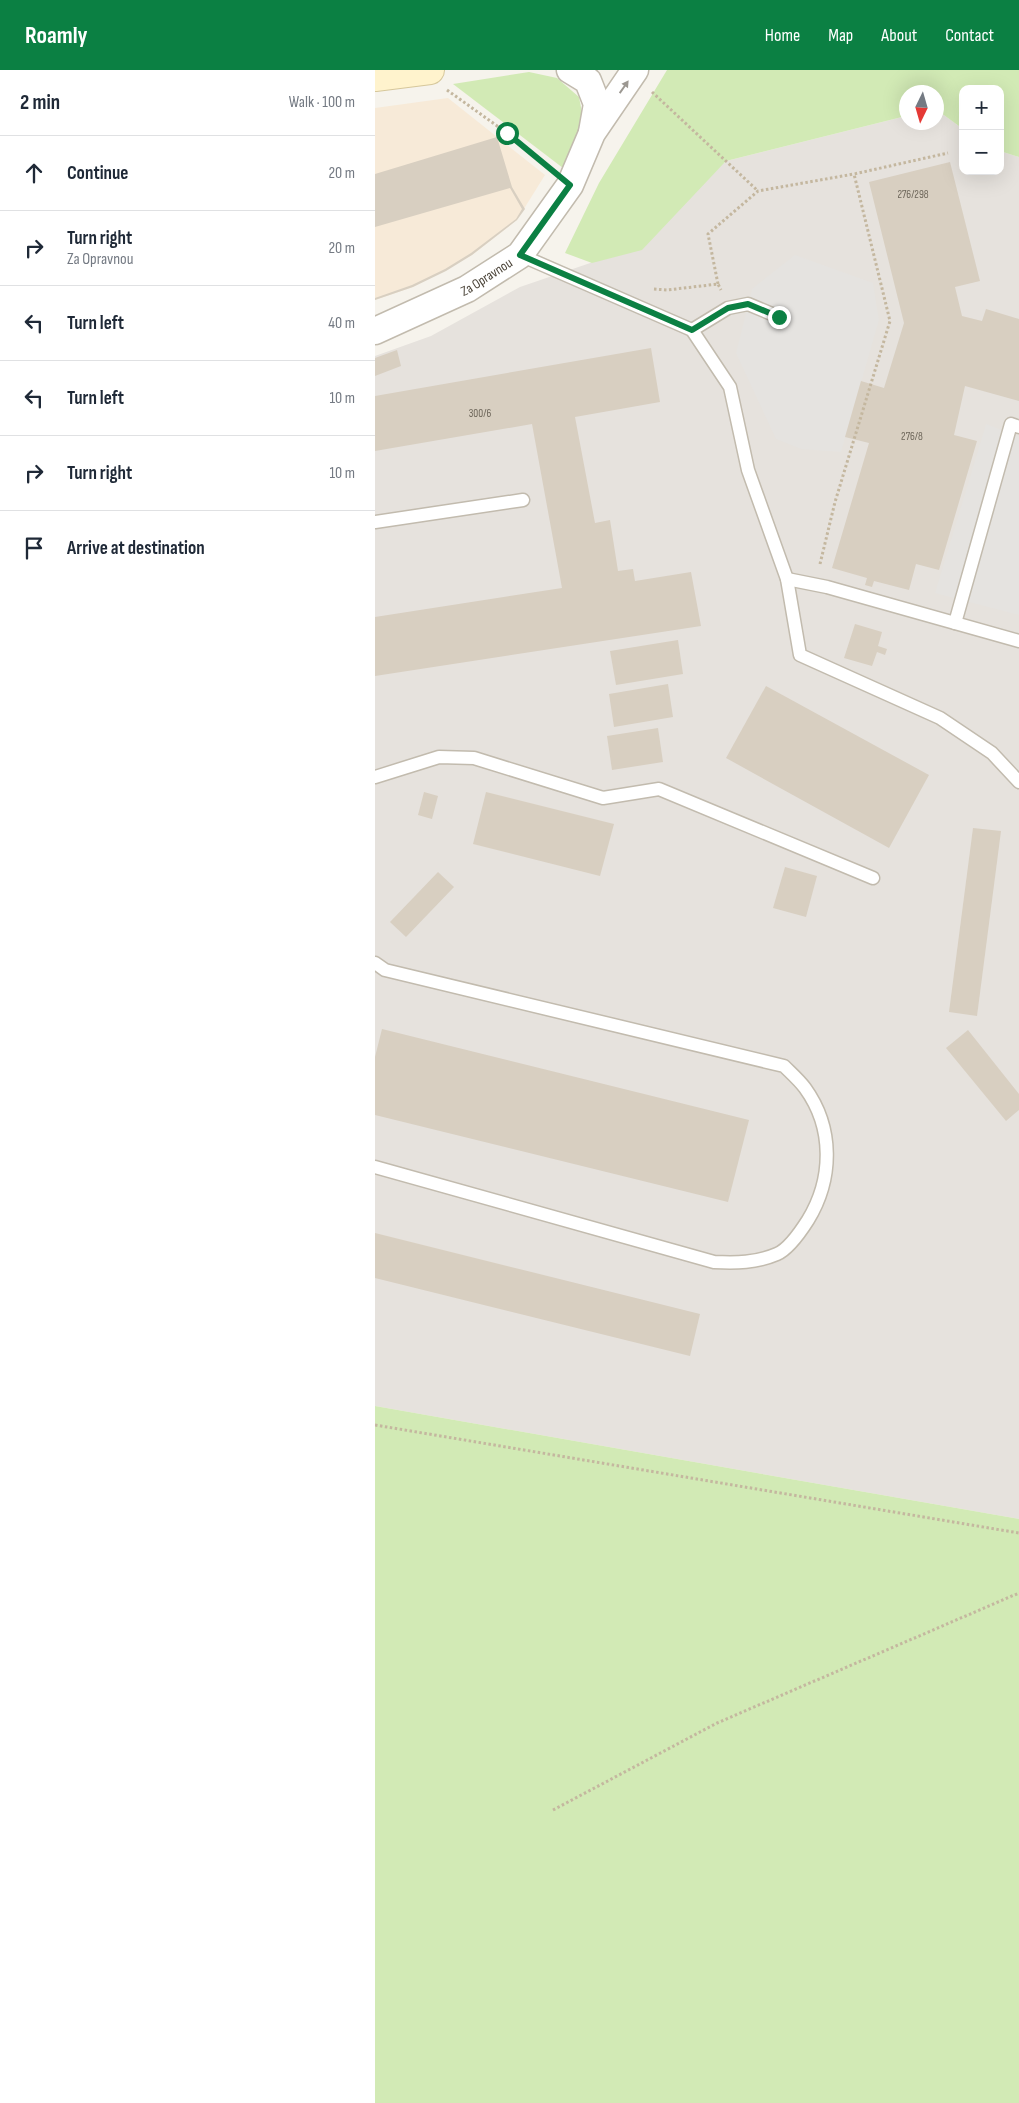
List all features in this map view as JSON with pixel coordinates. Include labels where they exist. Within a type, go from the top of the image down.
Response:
[{"type":"main road","points":[[375,76],[437,79]]},
{"type":"street","points":[[570,70],[588,81],[597,104],[592,133]]},
{"type":"street","points":[[592,133],[642,79]]},
{"type":"street","name":"Za Opravnou","points":[[375,330],[467,289],[520,255],[570,185],[592,133]]},
{"type":"lane","points":[[520,255],[692,330],[730,387],[748,470],[787,579],[800,655],[940,718],[992,753],[1019,782]]},
{"type":"lane","points":[[692,330],[728,308],[748,304],[779,317]]},
{"type":"lane","points":[[955,623],[1011,424],[1019,426]]},
{"type":"lane","points":[[375,522],[523,500]]},
{"type":"lane","points":[[787,579],[815,584],[1019,641]]},
{"type":"lane","points":[[375,777],[439,757],[474,758],[603,798],[659,789],[873,878]]},
{"type":"lane","points":[[375,963],[385,970],[784,1066],[805,1087],[821,1116],[828,1141],[825,1176],[816,1207],[801,1231],[779,1253],[751,1263],[714,1262],[375,1167]]},
{"type":"path","points":[[437,79],[570,185]]},
{"type":"path","points":[[642,79],[758,191]]},
{"type":"path","points":[[728,308],[718,284],[708,234],[758,191],[854,174],[948,153]]},
{"type":"path","points":[[815,584],[835,502],[890,321],[854,174]]},
{"type":"path","points":[[650,288],[667,290],[718,284]]},
{"type":"path","points":[[375,1425],[1019,1533]]},
{"type":"path","points":[[553,1810],[717,1723],[1019,1593]]},
{"type":"shaded area","points":[[448,98],[545,175],[517,220],[472,255],[413,287],[375,300],[375,108]]},
{"type":"shaded area","points":[[944,115],[959,126],[959,175],[1004,175],[1004,152],[1019,157],[1019,1519],[375,1406],[375,356],[431,336],[520,287],[637,247],[726,161],[899,118],[899,130],[944,130]]},
{"type":"shaded area","points":[[795,255],[873,283],[879,320],[841,452],[801,449],[776,439],[736,353],[752,289]]},
{"type":"shaded area","points":[[986,424],[1019,437],[1019,615],[935,593]]},
{"type":"green space","points":[[667,70],[1019,70],[1019,157],[1004,152],[1004,85],[959,85],[959,126],[944,115],[944,85],[899,85],[899,118],[726,161],[642,250],[592,263],[565,253],[599,183]]},
{"type":"green space","points":[[529,72],[557,78],[579,97],[584,123],[563,168],[453,84]]},
{"type":"green space","points":[[375,1406],[1019,1519],[1019,2103],[375,2103]]},
{"type":"building","points":[[497,137],[512,187],[525,209],[517,220],[472,255],[446,271],[413,287],[375,300],[375,298],[412,285],[445,269],[471,253],[516,219],[522,209],[510,188],[375,227],[375,174]]},
{"type":"building","points":[[950,162],[980,281],[955,287],[962,316],[982,321],[986,309],[1019,319],[1019,401],[965,386],[954,435],[977,441],[939,570],[916,564],[909,590],[874,581],[872,587],[865,585],[867,578],[832,568],[869,443],[845,437],[861,381],[884,388],[904,323],[869,182]]},
{"type":"building","points":[[651,348],[660,402],[575,417],[595,523],[610,520],[618,571],[633,569],[635,581],[691,572],[701,626],[375,676],[375,617],[562,588],[532,424],[375,451],[375,396]]},
{"type":"building","points":[[397,350],[401,366],[375,376],[375,358]]},
{"type":"building","points":[[855,624],[882,632],[878,646],[887,649],[885,655],[877,652],[872,666],[844,658]]},
{"type":"building","points":[[678,640],[683,674],[616,685],[610,651]]},
{"type":"building","points":[[668,684],[673,717],[614,727],[609,694]]},
{"type":"building","points":[[766,686],[929,775],[889,848],[726,758]]},
{"type":"building","points":[[658,728],[663,762],[612,770],[607,736]]},
{"type":"building","points":[[424,792],[438,796],[432,819],[418,815]]},
{"type":"building","points":[[486,792],[614,824],[600,876],[473,844]]},
{"type":"building","points":[[973,828],[1001,831],[977,1016],[949,1012]]},
{"type":"building","points":[[785,867],[817,876],[806,917],[773,908]]},
{"type":"building","points":[[438,872],[454,887],[406,937],[390,922]]},
{"type":"building","points":[[382,1029],[749,1120],[728,1202],[375,1115],[375,1057]]},
{"type":"building","points":[[968,1030],[1019,1094],[1019,1110],[1006,1121],[946,1048]]},
{"type":"building","points":[[375,1233],[700,1314],[690,1356],[375,1278]]},
{"type":"route","points":[[507,133],[570,185],[520,255],[692,330],[728,308],[748,304],[779,317]]}]
